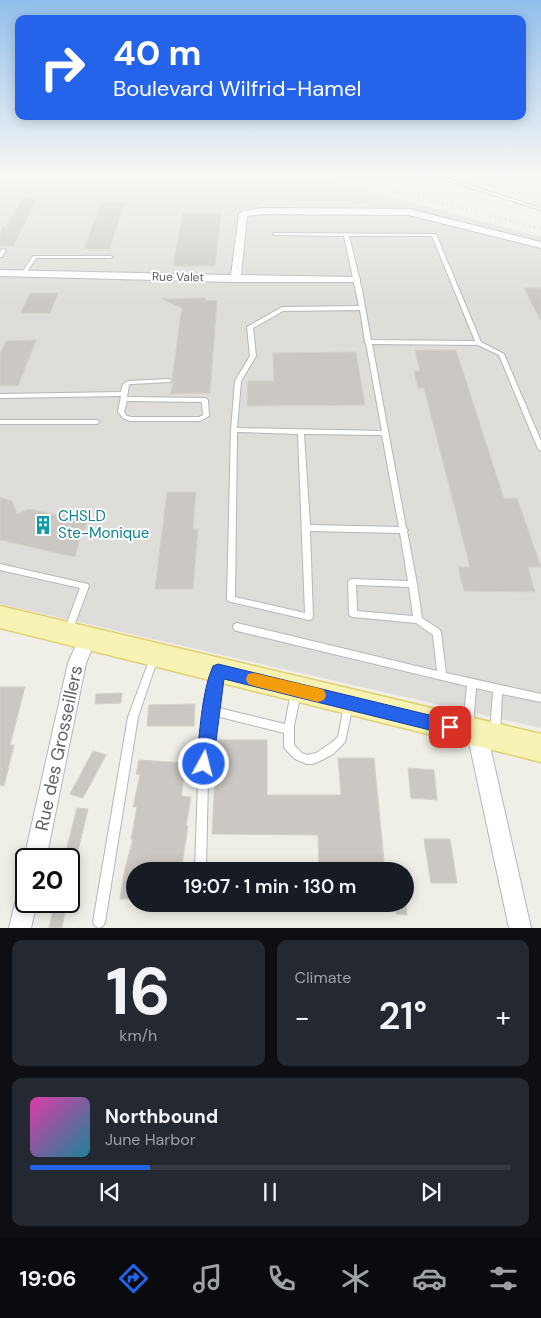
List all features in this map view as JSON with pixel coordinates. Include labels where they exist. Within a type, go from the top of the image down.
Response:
[{"type":"main road","points":[[0,617],[541,748]]},
{"type":"street","points":[[235,279],[242,218]]},
{"type":"street","points":[[434,218],[541,245]]},
{"type":"street","name":"Rue Valet","points":[[0,273],[356,280]]},
{"type":"street","name":"Rue des Grosseillers","points":[[37,848],[77,663],[77,636]]},
{"type":"street","points":[[480,734],[520,928]]},
{"type":"street","points":[[20,928],[23,913]]},
{"type":"lane","points":[[275,234],[434,235],[479,343]]},
{"type":"lane","points":[[346,235],[404,530],[418,620]]},
{"type":"lane","points":[[0,256],[4,250]]},
{"type":"lane","points":[[23,274],[34,256],[111,257]]},
{"type":"lane","points":[[301,432],[309,616],[231,599],[234,430],[238,381],[253,356],[250,327],[282,309],[361,308]]},
{"type":"lane","points":[[367,342],[479,343],[501,354],[541,449]]},
{"type":"lane","points":[[0,396],[124,396],[205,400],[206,416],[200,419],[130,419],[121,412],[124,396],[126,384],[130,382],[168,381]]},
{"type":"lane","points":[[0,422],[97,422]]},
{"type":"lane","points":[[234,430],[384,433]]},
{"type":"lane","points":[[306,528],[404,530]]},
{"type":"lane","points":[[0,567],[85,586],[77,636]]},
{"type":"lane","points":[[413,584],[352,582],[353,614],[418,620],[437,633],[442,676]]},
{"type":"lane","points":[[237,627],[541,698]]},
{"type":"lane","points":[[99,922],[133,717],[155,655]]},
{"type":"lane","points":[[200,862],[203,780],[212,700],[218,671]]},
{"type":"lane","points":[[472,683],[480,734]]},
{"type":"lane","points":[[480,734],[498,689]]},
{"type":"lane","points":[[297,690],[288,729],[289,747],[302,758],[312,759],[329,750],[342,739],[348,702]]},
{"type":"lane","points":[[212,700],[212,706],[220,713],[288,729]]},
{"type":"shaded area","points":[[0,218],[471,218],[541,237],[541,728],[0,604]]},
{"type":"building","points":[[11,218],[27,218],[13,246],[0,246],[0,232],[3,227],[6,227]]},
{"type":"building","points":[[95,218],[120,218],[109,249],[84,249]]},
{"type":"building","points":[[182,218],[220,218],[215,266],[173,266]]},
{"type":"building","points":[[524,288],[541,288],[541,321]]},
{"type":"building","points":[[30,293],[58,293],[50,313],[21,313]]},
{"type":"building","points":[[205,298],[205,301],[217,300],[210,393],[170,394],[174,381],[172,379],[182,308],[162,299]]},
{"type":"building","points":[[36,340],[18,386],[0,386],[0,354],[6,341]]},
{"type":"building","points":[[415,350],[456,350],[504,499],[517,498],[541,567],[528,567],[535,592],[464,591],[458,567],[470,567],[424,388],[418,388],[414,371],[420,371]]},
{"type":"building","points":[[356,352],[365,405],[247,406],[248,381],[274,381],[273,353]]},
{"type":"building","points":[[167,492],[196,492],[193,529],[198,529],[193,589],[155,589]]},
{"type":"building","name":"CHSLD Ste-Monique","points":[[0,497],[12,501],[17,514],[29,509],[87,521],[85,530],[82,530],[75,557],[0,540]]},
{"type":"building","points":[[0,687],[25,687],[10,745],[14,745],[4,786],[0,785]]},
{"type":"building","points":[[122,693],[121,703],[95,704],[96,694]]},
{"type":"building","points":[[195,704],[194,726],[147,726],[149,705]]},
{"type":"building","points":[[217,740],[267,740],[267,795],[341,795],[338,758],[374,758],[384,862],[319,862],[318,835],[212,834]]},
{"type":"building","points":[[93,751],[106,755],[83,798],[70,794]]},
{"type":"building","points":[[139,760],[186,763],[181,796],[191,797],[182,862],[127,862],[133,839],[131,839],[137,807],[133,807],[140,775],[136,774]]},
{"type":"building","points":[[408,768],[434,770],[437,800],[411,798]]},
{"type":"building","points":[[77,808],[88,809],[79,848],[67,848]]},
{"type":"building","points":[[424,839],[450,839],[457,883],[431,883]]},
{"type":"building","points":[[126,865],[126,899],[120,899]]},
{"type":"building","points":[[396,912],[407,912],[407,915],[396,914]]},
{"type":"building","points":[[52,913],[65,913],[62,928],[49,928]]},
{"type":"railway","points":[[500,218],[541,229]]},
{"type":"slow traffic","points":[[254,679],[318,695]]},
{"type":"place","name":"CHSLD Ste-Monique","points":[[43,525]]},
{"type":"route","points":[[204,764],[212,700],[218,671],[450,727]]}]
